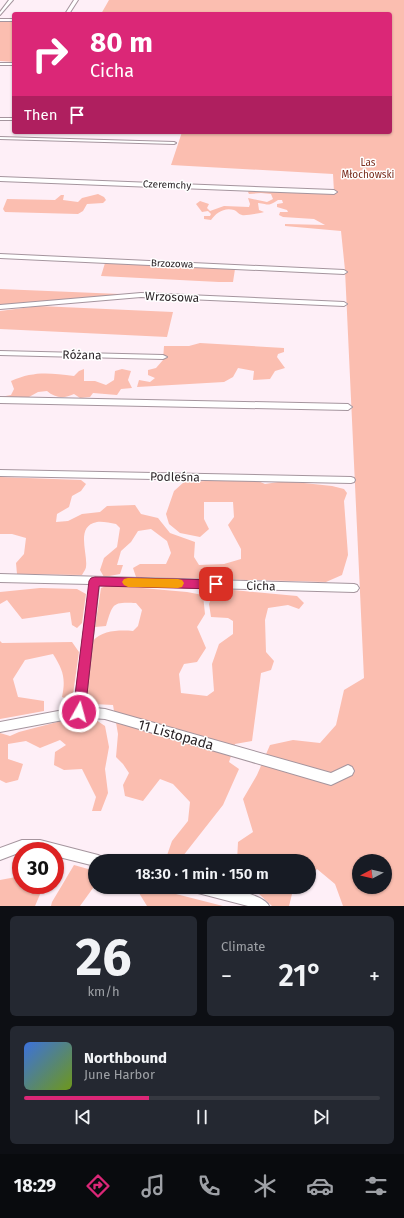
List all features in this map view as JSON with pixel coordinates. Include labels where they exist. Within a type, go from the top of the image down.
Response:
[{"type":"street","points":[[0,14],[11,0]]},
{"type":"street","points":[[68,12],[76,0]]},
{"type":"street","points":[[0,20],[12,20]]},
{"type":"street","points":[[0,64],[12,64]]},
{"type":"street","points":[[0,119],[12,119]]},
{"type":"street","points":[[0,138],[174,143]]},
{"type":"street","name":"Czeremchy","points":[[0,179],[334,192]]},
{"type":"street","name":"Brzozowa","points":[[0,256],[344,272]]},
{"type":"street","name":"Wrzosowa","points":[[0,307],[142,296],[344,304]]},
{"type":"street","name":"Różana","points":[[0,353],[163,357]]},
{"type":"street","points":[[0,400],[348,407]]},
{"type":"street","name":"Podleśna","points":[[0,473],[351,480]]},
{"type":"street","name":"Cicha","points":[[0,578],[354,588]]},
{"type":"street","points":[[79,712],[95,581]]},
{"type":"street","name":"11 Listopada","points":[[0,727],[79,712],[105,714],[331,779],[348,771]]},
{"type":"street","points":[[0,854],[22,846],[40,846],[88,858]]},
{"type":"street","points":[[226,894],[257,902],[263,906]]},
{"type":"green space","name":"Las Młochowski","points":[[109,0],[404,0],[404,906],[343,906],[335,884],[317,869],[316,870],[316,854],[237,854],[238,842],[253,832],[243,799],[257,775],[270,745],[293,740],[320,743],[336,725],[344,690],[364,678],[345,270],[341,231],[285,226],[285,224],[325,225],[314,219],[283,217],[279,215],[280,212],[288,212],[287,210],[277,207],[277,204],[283,203],[282,200],[269,204],[258,203],[259,210],[264,212],[244,215],[239,214],[234,210],[227,209],[215,215],[211,220],[204,219],[204,216],[210,216],[211,214],[208,211],[202,212],[196,204],[200,201],[209,204],[207,208],[210,211],[224,206],[249,207],[250,204],[248,198],[267,202],[273,199],[271,194],[249,194],[248,192],[250,190],[334,192],[333,174],[171,165],[181,134],[392,134],[392,12],[102,12]]},
{"type":"green space","points":[[0,20],[12,21],[1,22],[12,22],[12,62],[0,61]]},
{"type":"green space","points":[[98,194],[106,200],[103,203],[87,204],[83,211],[78,214],[5,212],[3,209],[7,199],[55,200],[61,195],[64,195],[63,200],[78,202],[82,198]]},
{"type":"green space","points":[[105,263],[235,269],[233,282],[219,282],[101,276]]},
{"type":"green space","points":[[0,289],[120,294],[117,296],[0,306]]},
{"type":"green space","points":[[39,306],[173,312],[167,337],[0,329],[0,311]]},
{"type":"green space","points":[[200,343],[284,348],[284,352],[278,354],[277,357],[285,368],[275,371],[270,379],[253,380],[254,371],[238,368],[233,377],[224,382],[137,387],[139,380],[150,382],[155,378],[148,375],[148,370],[156,368],[163,360],[164,346],[189,346]]},
{"type":"green space","points":[[84,369],[84,381],[95,381],[106,385],[114,380],[115,371],[122,369],[131,371],[128,380],[132,388],[121,389],[117,395],[93,393],[90,397],[80,398],[74,394],[67,397],[56,396],[47,391],[38,392],[29,397],[0,397],[11,395],[14,389],[11,381],[19,378],[34,374],[74,376],[79,371]]},
{"type":"green space","points":[[0,477],[81,480],[86,484],[81,491],[72,496],[69,507],[57,514],[56,522],[68,521],[82,514],[100,512],[107,506],[135,505],[141,514],[158,518],[170,533],[195,542],[194,557],[199,565],[224,564],[241,559],[241,549],[228,525],[234,517],[233,502],[204,502],[204,519],[209,529],[200,537],[180,533],[169,524],[166,514],[174,491],[184,482],[227,480],[258,481],[265,484],[285,481],[332,486],[344,489],[347,493],[344,501],[348,555],[342,575],[326,582],[136,577],[133,568],[140,564],[166,564],[171,553],[167,541],[151,529],[138,531],[131,542],[121,551],[117,565],[123,565],[120,574],[104,577],[100,570],[104,558],[117,547],[120,528],[116,524],[97,522],[90,525],[84,534],[86,567],[82,575],[17,574],[16,563],[24,554],[26,538],[12,534],[0,534]]},
{"type":"green space","points":[[108,585],[187,592],[203,595],[205,614],[197,627],[206,648],[197,662],[184,664],[179,674],[181,693],[207,696],[214,691],[212,664],[219,644],[233,634],[233,621],[228,618],[211,617],[209,604],[214,592],[233,590],[297,596],[304,603],[299,609],[288,605],[268,608],[265,620],[266,652],[274,661],[271,670],[261,673],[252,741],[235,744],[229,762],[239,769],[223,805],[184,854],[167,854],[172,841],[188,821],[190,802],[173,784],[160,779],[143,801],[125,796],[123,785],[129,773],[116,757],[118,734],[113,705],[93,704],[87,695],[93,641],[97,637],[106,633],[133,631],[138,626],[142,610],[136,603],[118,604],[112,608],[106,626],[95,627],[101,588]]},
{"type":"green space","points":[[40,588],[77,589],[86,594],[82,623],[77,628],[72,625],[70,612],[22,619],[7,600],[0,604],[0,592]]},
{"type":"green space","points":[[0,641],[2,643],[72,642],[79,652],[72,701],[62,697],[64,685],[63,674],[53,654],[25,660],[13,679],[18,697],[44,701],[44,711],[0,719]]},
{"type":"green space","points":[[65,720],[96,720],[105,726],[109,747],[105,769],[108,793],[101,811],[92,811],[96,797],[82,769],[64,770],[54,765],[55,752],[66,745],[60,740],[40,748],[26,741],[8,744],[8,759],[23,764],[18,780],[6,783],[0,780],[0,733],[10,736],[19,732]]},
{"type":"green space","points":[[74,865],[88,869],[89,894],[80,906],[51,906],[57,894],[64,894],[64,882]]},
{"type":"green space","points":[[12,878],[12,894],[40,894],[35,906],[0,906],[0,880]]},
{"type":"green space","points":[[140,894],[176,894],[223,906],[147,906]]},
{"type":"green space","points":[[259,894],[292,894],[289,906],[272,906]]},
{"type":"waterway","points":[[0,65],[12,65]]},
{"type":"slow traffic","points":[[128,582],[178,583]]},
{"type":"route","points":[[79,712],[95,581],[216,584]]}]
